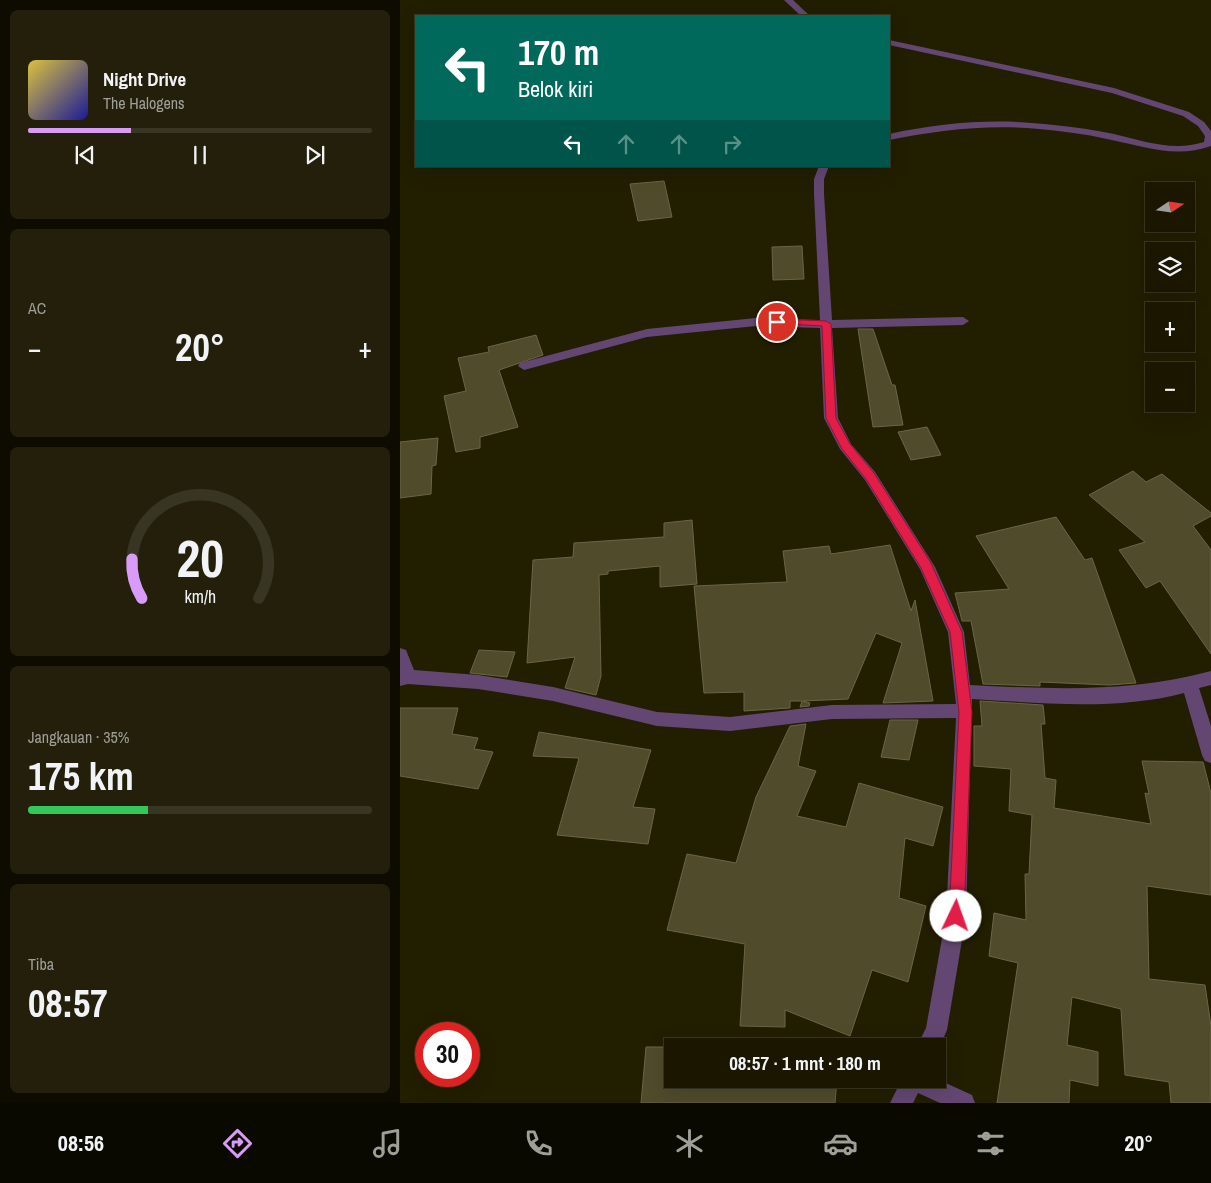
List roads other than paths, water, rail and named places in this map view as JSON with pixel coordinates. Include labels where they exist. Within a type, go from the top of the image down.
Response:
[{"type":"street","points":[[788,0],[805,15]]},
{"type":"street","points":[[890,42],[1114,91],[1186,114],[1201,124],[1210,136],[1208,144],[1198,149],[1182,150],[1104,135],[1000,123],[890,137]]},
{"type":"street","points":[[824,167],[819,178],[819,194],[831,418],[845,446],[870,476],[927,566],[956,632],[965,712],[956,916],[936,1030],[932,1038]]},
{"type":"street","points":[[524,366],[647,333],[756,322],[826,324],[963,321]]},
{"type":"street","points":[[400,655],[404,678],[478,682],[553,694],[657,719],[730,724],[832,712],[965,712]]},
{"type":"street","points":[[963,692],[1110,696],[1140,694],[1190,685],[1211,678]]},
{"type":"street","points":[[1190,685],[1211,756]]},
{"type":"street","points":[[901,1103],[908,1088]]},
{"type":"street","points":[[932,1088],[964,1103]]}]
